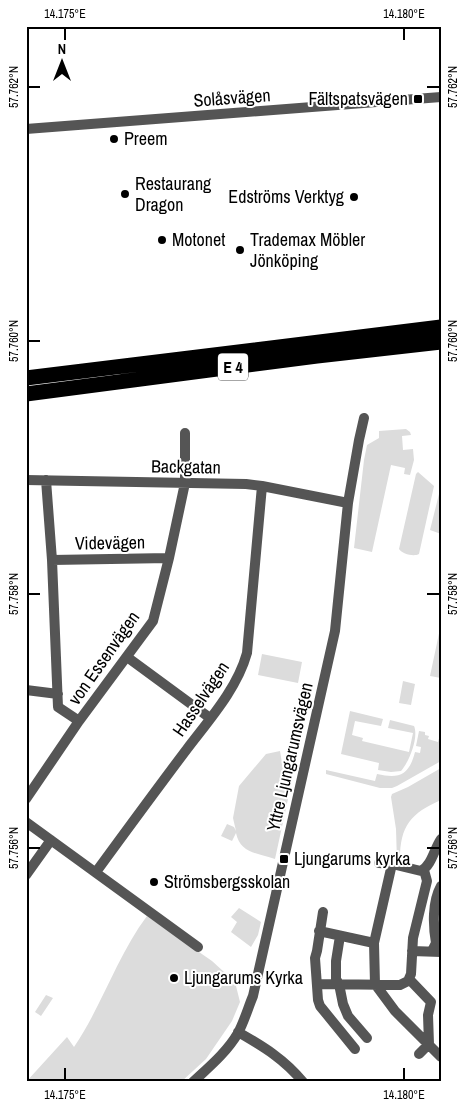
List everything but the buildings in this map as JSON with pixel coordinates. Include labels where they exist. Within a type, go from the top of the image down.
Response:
[{"type":"highway","name":"E 4","points":[[26,378],[441,327]]},
{"type":"highway","name":"E 4","points":[[26,394],[317,356],[441,342]]},
{"type":"street","name":"Solåsvägen","points":[[26,129],[441,97]]},
{"type":"street","name":"Yttre Ljungarumsvägen","points":[[193,1082],[217,1060],[238,1032],[253,996],[335,631],[348,503],[364,418]]},
{"type":"street","name":"von Essenvägen","points":[[26,798],[79,721],[153,621],[185,483],[185,433]]},
{"type":"street","name":"Backgatan","points":[[26,480],[262,486],[343,502]]},
{"type":"street","points":[[46,480],[52,560],[58,707],[79,721]]},
{"type":"street","name":"Hasselvägen","points":[[96,872],[239,676],[247,653],[262,486]]},
{"type":"street","name":"Videvägen","points":[[52,560],[169,558]]},
{"type":"street","points":[[127,657],[210,718]]},
{"type":"street","points":[[26,690],[58,694]]},
{"type":"street","points":[[26,822],[198,947]]},
{"type":"street","points":[[379,863],[424,870],[428,866],[441,839]]},
{"type":"street","points":[[26,875],[51,840]]},
{"type":"street","points":[[392,864],[374,943],[375,984],[395,1012],[441,1057]]},
{"type":"street","points":[[317,984],[405,984],[411,974],[415,926],[427,881],[424,870]]},
{"type":"street","points":[[412,951],[437,951],[434,925],[436,899],[440,887],[427,881]]},
{"type":"street","points":[[323,912],[317,951],[314,958],[318,1000],[320,1006],[355,1049]]},
{"type":"street","points":[[319,931],[374,943]]},
{"type":"street","points":[[340,936],[335,973],[336,979],[348,1016],[367,1038]]},
{"type":"street","points":[[409,979],[431,1002],[428,1015],[428,1044],[419,1054]]},
{"type":"street","points":[[238,1032],[267,1048],[303,1082]]},
{"type":"shaded area","points":[[406,429],[411,435],[402,436],[403,450],[413,449],[414,460],[410,475],[404,474],[405,468],[391,465],[372,552],[354,548],[367,445],[379,438],[379,431]]},
{"type":"shaded area","points":[[418,472],[434,486],[419,554],[411,555],[405,554],[399,549]]},
{"type":"shaded area","points":[[441,491],[441,534],[430,530]]},
{"type":"shaded area","points":[[441,624],[441,678],[430,676]]},
{"type":"shaded area","points":[[262,654],[302,662],[298,683],[258,675]]},
{"type":"shaded area","points":[[403,681],[415,684],[411,705],[399,703]]},
{"type":"shaded area","points":[[350,711],[383,719],[381,726],[355,721],[352,735],[363,738],[362,741],[409,752],[413,733],[388,728],[390,720],[414,726],[415,736],[412,749],[401,771],[378,770],[379,763],[341,754]]},
{"type":"shaded area","points":[[419,731],[425,732],[425,735],[429,736],[428,739],[438,742],[441,731],[441,761],[397,786],[380,788],[326,774],[326,770],[375,781],[377,774],[392,776],[402,774],[410,766],[415,752],[420,753],[421,747],[416,746]]},
{"type":"shaded area","points":[[280,751],[288,799],[275,859],[245,848],[238,840],[236,833],[232,841],[221,836],[227,824],[234,827],[236,831],[233,818],[239,786],[266,754]]},
{"type":"shaded area","points":[[441,768],[441,800],[415,816],[409,822],[402,838],[400,859],[423,868],[397,862],[392,794]]},
{"type":"shaded area","points":[[239,908],[261,922],[258,935],[251,947],[231,932],[237,922],[231,917]]},
{"type":"shaded area","points":[[147,916],[212,961],[235,982],[240,1002],[232,1021],[206,1059],[181,1082],[26,1082],[67,1037],[74,1047],[93,1015],[136,931]]},
{"type":"shaded area","points":[[46,995],[53,998],[41,1016],[35,1012]]},
{"type":"place","name":"Fältspatsvägen","points":[[418,99]]},
{"type":"place","name":"Preem","points":[[114,139]]},
{"type":"place","name":"Restaurang Dragon","points":[[125,194]]},
{"type":"place","name":"Edströms Verktyg","points":[[354,197]]},
{"type":"place","name":"Motonet","points":[[162,240]]},
{"type":"place","name":"Trademax Möbler Jönköping","points":[[240,250]]},
{"type":"place","name":"Ljungarums kyrka","points":[[284,859]]},
{"type":"place","name":"Strömsbergsskolan","points":[[154,882]]},
{"type":"place","name":"Ljungarums Kyrka","points":[[174,978]]}]
